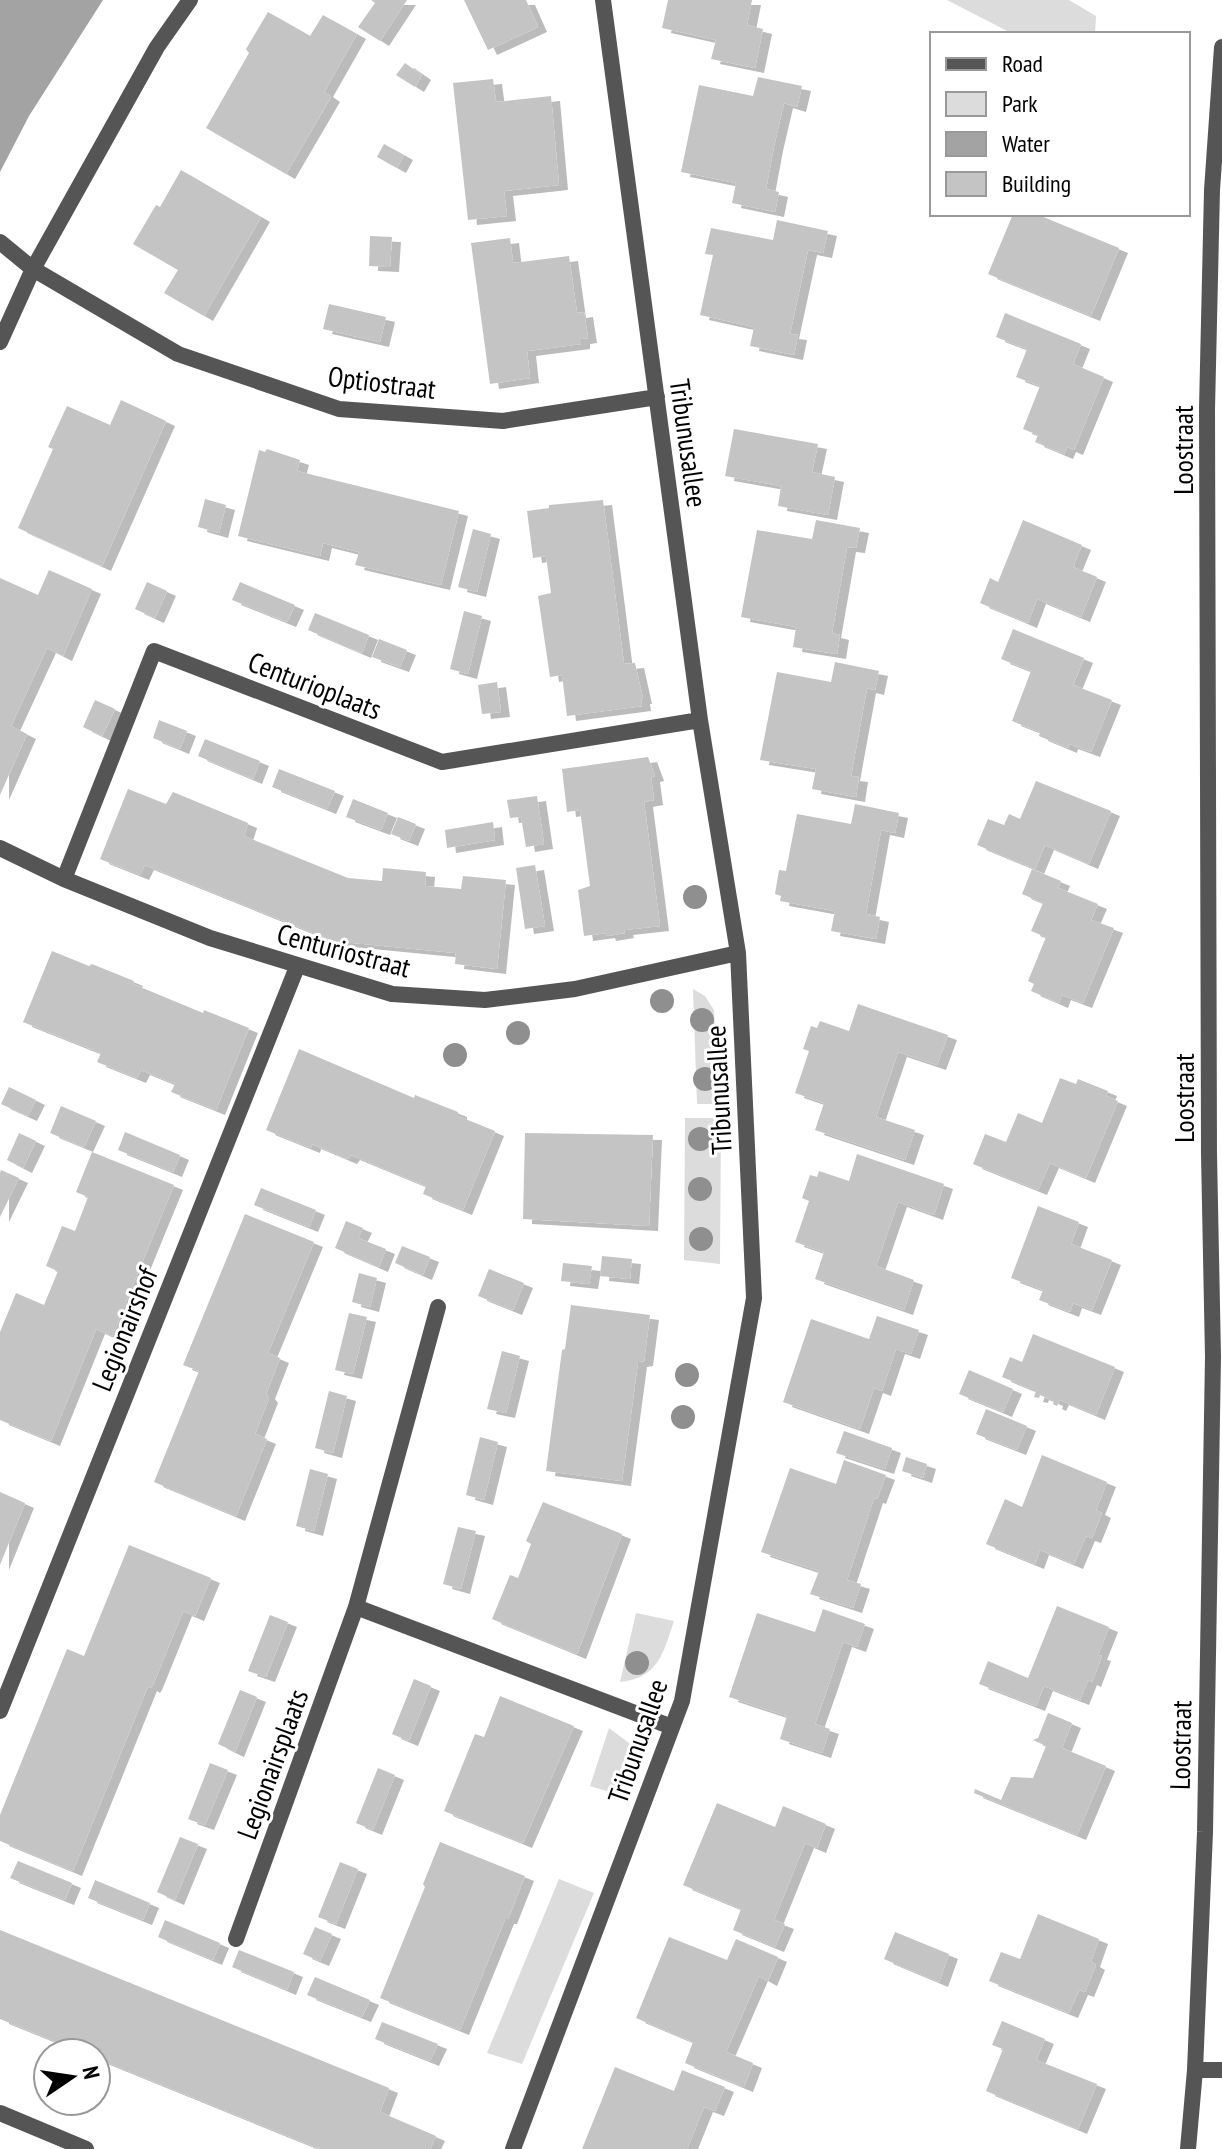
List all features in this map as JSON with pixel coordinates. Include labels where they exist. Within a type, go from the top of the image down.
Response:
[{"type":"street","points":[[0,342],[33,269],[157,47],[190,0]]},
{"type":"street","name":"Tribunusallee","points":[[513,2149],[682,1701],[754,1298],[738,953],[700,720],[603,0]]},
{"type":"street","name":"Loostraat","points":[[1188,2149],[1195,2070],[1205,1816],[1213,1357],[1209,1154],[1207,424],[1222,47]]},
{"type":"street","name":"Optiostraat","points":[[0,242],[33,269],[178,354],[339,409],[503,421],[657,397]]},
{"type":"street","name":"Centurioplaats","points":[[64,879],[154,651],[442,762],[700,720]]},
{"type":"street","name":"Centuriostraat","points":[[0,848],[64,879],[210,938],[392,994],[485,1000],[575,989],[738,953]]},
{"type":"street","name":"Legionairshof","points":[[0,1711],[297,967]]},
{"type":"street","name":"Legionairsplaats","points":[[236,1939],[356,1607],[438,1307]]},
{"type":"street","points":[[356,1607],[672,1727]]},
{"type":"street","points":[[1195,2070],[1222,2070]]},
{"type":"street","points":[[0,2113],[86,2149]]},
{"type":"green space","points":[[947,0],[1069,0],[1096,16],[1095,32],[1009,32]]},
{"type":"green space","points":[[693,989],[705,996],[714,1010],[720,1104],[697,1104]]},
{"type":"green space","points":[[685,1118],[721,1118],[720,1264],[684,1260]]},
{"type":"green space","points":[[636,1613],[674,1621],[658,1662],[643,1675],[620,1682]]},
{"type":"green space","points":[[609,1728],[629,1743],[633,1767],[626,1797],[590,1786]]},
{"type":"green space","points":[[559,1879],[594,1893],[522,2064],[487,2053]]},
{"type":"water","points":[[0,0],[103,0],[29,116],[0,172]]},
{"type":"building","points":[[371,0],[407,0],[380,41],[358,27],[375,3]]},
{"type":"building","points":[[464,0],[526,0],[538,27],[488,50]]},
{"type":"building","points":[[668,0],[752,0],[747,25],[763,29],[755,68],[711,59],[716,40],[662,28]]},
{"type":"building","points":[[268,12],[310,36],[323,15],[357,34],[324,92],[331,97],[286,174],[206,128],[249,53],[246,49]]},
{"type":"building","points":[[405,63],[422,75],[415,87],[396,75]]},
{"type":"building","points":[[758,77],[802,86],[797,107],[784,103],[774,146],[766,189],[779,192],[775,212],[732,203],[736,183],[681,172],[699,85],[753,96]]},
{"type":"building","points":[[493,79],[496,102],[551,96],[559,185],[504,191],[507,216],[468,220],[453,83]]},
{"type":"building","points":[[384,144],[404,155],[397,168],[377,157]]},
{"type":"building","points":[[181,170],[261,217],[204,316],[164,293],[178,270],[133,244],[156,205],[160,207]]},
{"type":"building","points":[[1012,216],[1041,216],[1119,248],[1091,316],[988,274]]},
{"type":"building","points":[[777,220],[828,231],[823,253],[808,250],[790,334],[798,335],[794,355],[750,346],[754,327],[700,315],[713,255],[705,254],[711,228],[773,240]]},
{"type":"building","points":[[370,236],[392,237],[390,267],[369,266]]},
{"type":"building","points":[[510,238],[513,263],[569,256],[577,313],[584,312],[588,338],[581,339],[581,344],[527,351],[530,378],[490,384],[471,243]]},
{"type":"building","points":[[329,304],[386,317],[380,342],[323,329]]},
{"type":"building","points":[[1005,313],[1081,344],[1073,364],[1104,377],[1074,450],[1067,447],[1064,454],[1035,442],[1038,435],[1023,429],[1040,386],[1016,377],[1027,349],[996,337]]},
{"type":"building","points":[[121,400],[166,421],[102,566],[18,528],[53,449],[48,447],[67,406],[110,425]]},
{"type":"building","points":[[734,429],[818,444],[812,472],[835,477],[828,515],[778,506],[781,486],[725,476]]},
{"type":"building","points":[[267,449],[300,460],[297,471],[459,511],[441,585],[355,565],[359,552],[323,543],[320,556],[238,536],[259,450],[265,452]]},
{"type":"building","points":[[205,499],[226,505],[219,533],[198,527]]},
{"type":"building","points":[[603,500],[624,664],[635,663],[642,706],[567,716],[562,675],[550,677],[538,596],[551,593],[546,556],[533,558],[527,511],[549,508],[549,505]]},
{"type":"building","points":[[816,520],[860,528],[856,548],[847,547],[832,633],[840,635],[837,654],[793,647],[796,627],[741,617],[757,530],[812,539]]},
{"type":"building","points":[[1023,520],[1082,545],[1073,567],[1097,577],[1081,617],[1037,599],[1028,623],[980,603],[990,578],[998,582]]},
{"type":"building","points":[[473,529],[491,534],[477,592],[458,587]]},
{"type":"building","points":[[49,570],[92,589],[63,656],[47,648],[11,726],[27,734],[0,795],[0,578],[38,595]]},
{"type":"building","points":[[147,582],[167,591],[155,618],[135,609]]},
{"type":"building","points":[[240,582],[295,605],[287,622],[232,600]]},
{"type":"building","points":[[464,611],[482,616],[468,674],[450,669]]},
{"type":"building","points":[[315,613],[369,635],[362,653],[308,630]]},
{"type":"building","points":[[1013,629],[1084,658],[1073,685],[1112,700],[1091,752],[1069,744],[1068,748],[1012,721],[1031,671],[1001,659]]},
{"type":"building","points":[[379,639],[407,650],[400,667],[372,657]]},
{"type":"building","points":[[835,662],[879,671],[875,690],[867,688],[851,776],[859,777],[856,797],[812,789],[816,769],[760,760],[777,672],[831,682]]},
{"type":"building","points":[[497,682],[501,712],[482,714],[478,685]]},
{"type":"building","points":[[95,700],[115,709],[102,736],[83,727]]},
{"type":"building","points":[[159,720],[187,731],[180,749],[153,738]]},
{"type":"building","points":[[205,739],[260,761],[253,779],[198,756]]},
{"type":"building","points":[[648,757],[655,776],[651,777],[654,800],[644,802],[660,926],[624,930],[625,933],[607,936],[606,933],[584,936],[578,890],[590,886],[580,810],[567,812],[562,769]]},
{"type":"building","points":[[279,769],[335,791],[327,809],[272,787]]},
{"type":"building","points":[[1036,781],[1111,811],[1089,864],[1045,845],[1035,869],[977,845],[988,819],[1004,825],[1009,814],[1020,819]]},
{"type":"building","points":[[128,789],[166,804],[173,792],[248,823],[244,836],[348,878],[382,881],[383,868],[426,872],[425,886],[461,889],[463,876],[506,880],[497,969],[455,964],[456,953],[333,941],[145,865],[140,875],[100,859]]},
{"type":"building","points":[[537,796],[544,844],[526,847],[521,817],[510,818],[507,800]]},
{"type":"building","points":[[353,799],[388,813],[381,830],[346,817]]},
{"type":"building","points":[[855,804],[899,813],[895,833],[881,830],[866,914],[880,917],[876,939],[831,931],[835,911],[780,901],[781,896],[775,894],[779,870],[786,871],[797,814],[851,824]]},
{"type":"building","points":[[398,817],[416,824],[409,841],[391,834]]},
{"type":"building","points":[[493,822],[495,840],[447,848],[445,830]]},
{"type":"building","points":[[535,865],[545,926],[525,929],[516,868]]},
{"type":"building","points":[[1032,869],[1061,881],[1058,888],[1098,904],[1091,920],[1114,928],[1083,1003],[1062,995],[1059,1003],[1031,991],[1034,984],[1028,981],[1046,937],[1031,931],[1043,903],[1022,894]]},
{"type":"building","points":[[52,951],[134,981],[133,984],[203,1013],[204,1010],[249,1028],[216,1110],[171,1092],[175,1084],[141,1070],[137,1078],[97,1062],[101,1053],[23,1022]]},
{"type":"building","points":[[858,1004],[948,1035],[937,1065],[898,1052],[876,1117],[915,1130],[905,1160],[815,1130],[824,1103],[795,1093],[809,1051],[803,1049],[811,1026],[817,1028],[820,1021],[849,1031]]},
{"type":"building","points":[[299,1049],[414,1098],[415,1095],[458,1112],[458,1116],[495,1131],[463,1210],[423,1194],[426,1186],[351,1155],[348,1159],[266,1130]]},
{"type":"building","points":[[1060,1078],[1076,1084],[1078,1079],[1108,1091],[1106,1096],[1118,1101],[1086,1178],[1050,1163],[1038,1190],[973,1164],[985,1134],[1006,1142],[1018,1113],[1042,1123]]},
{"type":"building","points":[[9,1087],[36,1100],[28,1116],[1,1104]]},
{"type":"building","points":[[61,1106],[96,1121],[84,1147],[50,1133]]},
{"type":"building","points":[[125,1132],[180,1155],[173,1172],[118,1150]]},
{"type":"building","points":[[19,1133],[36,1141],[23,1168],[7,1160]]},
{"type":"building","points":[[525,1133],[653,1135],[649,1226],[523,1219]]},
{"type":"building","points":[[92,1152],[174,1185],[112,1336],[96,1329],[51,1441],[0,1420],[0,1332],[16,1293],[44,1305],[58,1271],[46,1266],[62,1226],[75,1231],[88,1197],[76,1192]]},
{"type":"building","points":[[857,1154],[944,1184],[934,1215],[898,1202],[876,1266],[914,1280],[904,1310],[815,1279],[824,1252],[795,1242],[809,1201],[802,1198],[810,1175],[817,1177],[819,1171],[849,1181]]},
{"type":"building","points":[[1,1170],[19,1178],[0,1217],[0,1173]]},
{"type":"building","points":[[261,1188],[316,1210],[309,1227],[254,1205]]},
{"type":"building","points":[[1038,1206],[1079,1222],[1071,1244],[1112,1260],[1092,1310],[1073,1303],[1070,1312],[1039,1300],[1043,1290],[1011,1278]]},
{"type":"building","points":[[245,1214],[314,1242],[268,1353],[280,1358],[255,1434],[267,1439],[236,1516],[154,1482],[199,1371],[183,1365]]},
{"type":"building","points":[[346,1221],[363,1228],[358,1238],[386,1249],[379,1267],[335,1248]]},
{"type":"building","points":[[402,1246],[430,1257],[423,1275],[395,1263]]},
{"type":"building","points":[[602,1256],[632,1259],[630,1279],[600,1276]]},
{"type":"building","points":[[563,1263],[592,1266],[589,1284],[561,1281]]},
{"type":"building","points":[[489,1269],[524,1283],[513,1310],[478,1296]]},
{"type":"building","points":[[359,1273],[377,1278],[370,1307],[352,1302]]},
{"type":"building","points":[[571,1305],[650,1315],[644,1361],[638,1362],[622,1481],[546,1471]]},
{"type":"building","points":[[349,1313],[367,1317],[353,1374],[335,1370]]},
{"type":"building","points":[[877,1316],[919,1330],[911,1354],[896,1349],[882,1391],[874,1388],[860,1429],[783,1402],[811,1319],[869,1339]]},
{"type":"building","points":[[1033,1334],[1115,1367],[1096,1415],[1060,1400],[1057,1406],[1053,1404],[1054,1401],[1040,1395],[1039,1398],[1034,1397],[1036,1391],[1002,1377],[1010,1357],[1022,1362]]},
{"type":"building","points":[[502,1351],[520,1356],[506,1413],[487,1409]]},
{"type":"building","points":[[969,1370],[1013,1389],[1003,1412],[959,1394]]},
{"type":"building","points":[[329,1391],[347,1396],[333,1453],[315,1448]]},
{"type":"building","points":[[986,1409],[1027,1426],[1017,1450],[976,1434]]},
{"type":"building","points":[[844,1431],[892,1448],[885,1469],[836,1453]]},
{"type":"building","points":[[480,1437],[498,1442],[484,1500],[466,1495]]},
{"type":"building","points":[[1042,1455],[1107,1482],[1096,1510],[1102,1513],[1092,1538],[1086,1536],[1074,1564],[1040,1550],[1035,1564],[986,1544],[1005,1499],[1022,1507]]},
{"type":"building","points":[[906,1457],[927,1464],[923,1478],[902,1471]]},
{"type":"building","points":[[844,1460],[886,1475],[877,1499],[874,1498],[847,1580],[861,1584],[853,1608],[810,1594],[819,1571],[761,1552],[790,1468],[836,1484]]},
{"type":"building","points":[[310,1469],[328,1474],[314,1531],[296,1526]]},
{"type":"building","points":[[0,1492],[25,1503],[0,1565]]},
{"type":"building","points":[[543,1502],[622,1534],[577,1654],[492,1619],[510,1575],[518,1578],[531,1544],[526,1541]]},
{"type":"building","points":[[458,1527],[476,1531],[461,1589],[443,1584]]},
{"type":"building","points":[[129,1545],[211,1578],[195,1616],[183,1611],[153,1685],[151,1688],[148,1686],[73,1871],[0,1841],[0,1815],[67,1649],[84,1656]]},
{"type":"building","points":[[1057,1606],[1109,1627],[1092,1682],[1088,1680],[1080,1700],[1044,1686],[1036,1706],[979,1684],[988,1661],[1028,1678]]},
{"type":"building","points":[[823,1609],[865,1624],[857,1647],[843,1642],[815,1724],[830,1729],[822,1753],[780,1739],[787,1716],[729,1697],[757,1613],[815,1632]]},
{"type":"building","points":[[270,1615],[288,1622],[266,1677],[248,1671]]},
{"type":"building","points":[[414,1679],[431,1686],[409,1741],[392,1734]]},
{"type":"building","points":[[240,1690],[257,1697],[235,1752],[218,1744]]},
{"type":"building","points":[[500,1696],[574,1726],[523,1843],[444,1811],[475,1734],[484,1737]]},
{"type":"building","points":[[1048,1713],[1072,1723],[1062,1748],[1106,1766],[1077,1835],[974,1793],[975,1789],[1001,1800],[1011,1777],[1033,1778],[1046,1746],[1033,1740],[1038,1738]]},
{"type":"building","points":[[210,1763],[228,1770],[205,1825],[188,1819]]},
{"type":"building","points":[[378,1768],[395,1775],[373,1830],[356,1823]]},
{"type":"building","points":[[717,1803],[775,1827],[783,1806],[826,1824],[817,1848],[805,1843],[774,1920],[785,1924],[775,1947],[733,1930],[741,1909],[683,1885]]},
{"type":"building","points":[[180,1837],[198,1844],[175,1900],[157,1892]]},
{"type":"building","points":[[440,1842],[525,1876],[460,2030],[380,1998]]},
{"type":"building","points":[[18,1861],[72,1883],[65,1900],[10,1878]]},
{"type":"building","points":[[340,1862],[358,1869],[336,1924],[318,1917]]},
{"type":"building","points":[[95,1880],[150,1903],[143,1920],[88,1898]]},
{"type":"building","points":[[1038,1914],[1099,1939],[1091,1962],[1096,1965],[1085,1992],[1079,1990],[1069,2013],[989,1981],[1001,1952],[1020,1959]]},
{"type":"building","points":[[165,1920],[220,1943],[213,1960],[158,1937]]},
{"type":"building","points":[[315,1927],[332,1934],[320,1961],[303,1954]]},
{"type":"building","points":[[0,1930],[389,2088],[380,2112],[436,2136],[430,2149],[320,2149],[112,2064],[112,2037],[44,2037],[0,2019]]},
{"type":"building","points":[[895,1932],[949,1954],[939,1982],[884,1959]]},
{"type":"building","points":[[669,1937],[727,1960],[736,1939],[778,1957],[768,1981],[759,1976],[726,2052],[753,2063],[744,2087],[685,2063],[693,2042],[636,2018]]},
{"type":"building","points":[[239,1950],[294,1972],[287,1990],[232,1967]]},
{"type":"building","points":[[315,1977],[370,2000],[362,2017],[307,1995]]},
{"type":"building","points":[[1002,2021],[1045,2039],[1036,2060],[1097,2084],[1078,2129],[986,2091],[1003,2049],[992,2045]]},
{"type":"building","points":[[382,2022],[438,2044],[430,2061],[375,2039]]},
{"type":"building","points":[[615,2067],[674,2091],[682,2070],[725,2087],[715,2111],[704,2107],[687,2149],[582,2149]]}]
